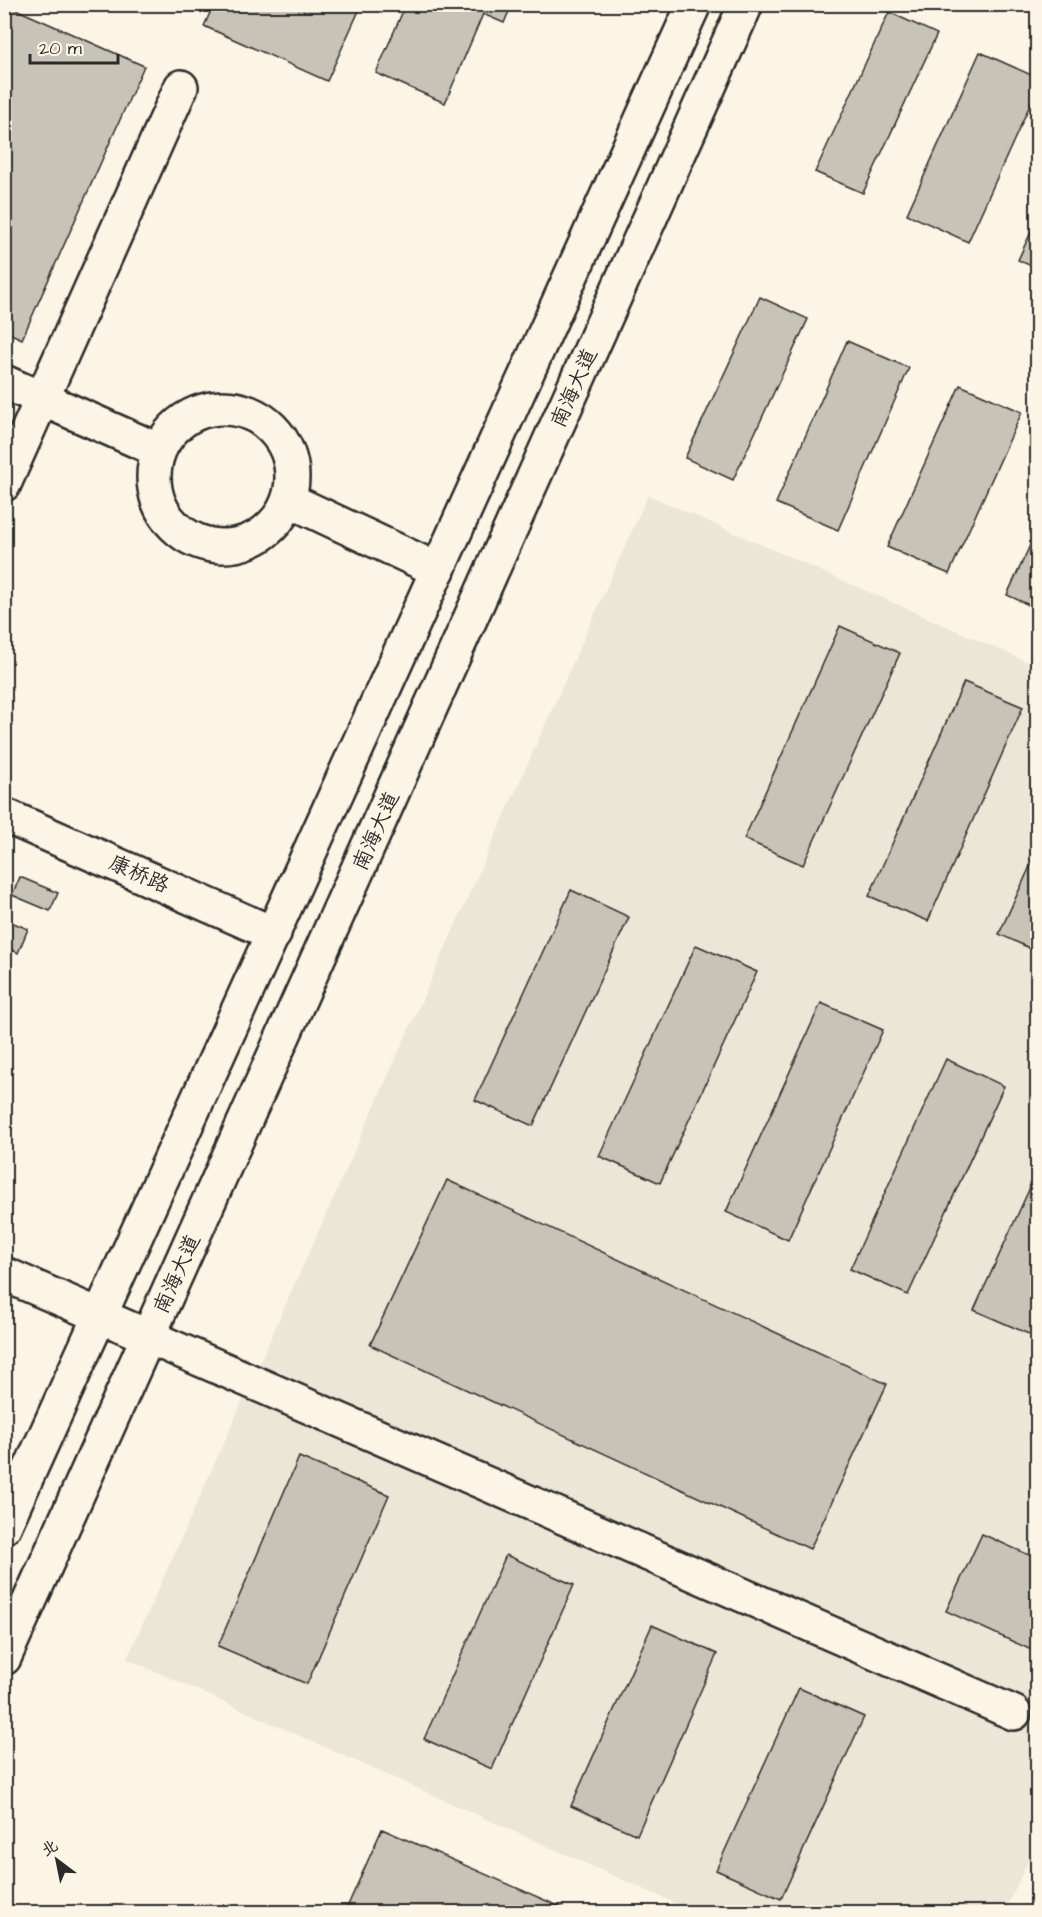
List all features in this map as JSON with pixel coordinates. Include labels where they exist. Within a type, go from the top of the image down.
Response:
[{"type":"main road","points":[[4,1527],[694,4]]},
{"type":"main road","name":"南海大道","points":[[4,1658],[746,4]]},
{"type":"main road","points":[[4,484],[181,87]]},
{"type":"main road","points":[[4,382],[158,450]]},
{"type":"main road","points":[[213,408],[237,408],[259,417],[277,432],[288,453],[292,477],[289,500],[276,522],[258,537],[234,546],[209,545],[186,537],[167,520],[156,499],[153,474],[158,450],[171,430],[190,415],[213,408]]},
{"type":"main road","points":[[289,500],[438,570]]},
{"type":"main road","name":"康桥路","points":[[4,815],[274,934]]},
{"type":"main road","points":[[4,1274],[1014,1713]]},
{"type":"shaded area","points":[[648,495],[1037,666],[1038,1840],[1004,1912],[695,1912],[127,1659]]},
{"type":"building","points":[[4,4],[144,66],[22,339],[4,331]]},
{"type":"building","points":[[214,4],[362,4],[327,81],[204,26]]},
{"type":"building","points":[[406,4],[512,4],[504,23],[483,14],[445,103],[376,73]]},
{"type":"building","points":[[889,12],[937,34],[863,193],[815,172]]},
{"type":"building","points":[[980,52],[1038,78],[1038,87],[968,242],[907,214]]},
{"type":"building","points":[[1038,217],[1038,269],[1018,260]]},
{"type":"building","points":[[760,297],[808,319],[733,480],[685,458]]},
{"type":"building","points":[[847,341],[909,368],[838,530],[776,503]]},
{"type":"building","points":[[960,385],[1022,412],[949,574],[887,547]]},
{"type":"building","points":[[1038,528],[1038,609],[1007,595]]},
{"type":"building","points":[[840,626],[900,653],[803,865],[744,839]]},
{"type":"building","points":[[964,682],[1023,707],[928,921],[869,896]]},
{"type":"building","points":[[1038,849],[1038,952],[999,934]]},
{"type":"building","points":[[20,877],[58,893],[50,911],[12,895]]},
{"type":"building","points":[[571,890],[629,917],[533,1126],[475,1100]]},
{"type":"building","points":[[4,919],[28,929],[18,953],[6,947],[4,951]]},
{"type":"building","points":[[696,945],[757,972],[660,1183],[599,1156]]},
{"type":"building","points":[[821,1003],[883,1030],[788,1240],[726,1212]]},
{"type":"building","points":[[946,1059],[1004,1086],[908,1295],[850,1269]]},
{"type":"building","points":[[1038,1170],[1038,1322],[1031,1335],[974,1310]]},
{"type":"building","points":[[447,1180],[887,1384],[810,1549],[370,1345]]},
{"type":"building","points":[[299,1457],[389,1495],[307,1684],[218,1646]]},
{"type":"building","points":[[982,1534],[1038,1559],[1038,1653],[946,1611]]},
{"type":"building","points":[[506,1555],[574,1585],[492,1769],[424,1739]]},
{"type":"building","points":[[652,1625],[717,1654],[637,1835],[571,1806]]},
{"type":"building","points":[[799,1688],[864,1717],[781,1899],[716,1870]]},
{"type":"building","points":[[382,1829],[572,1912],[345,1912]]}]
